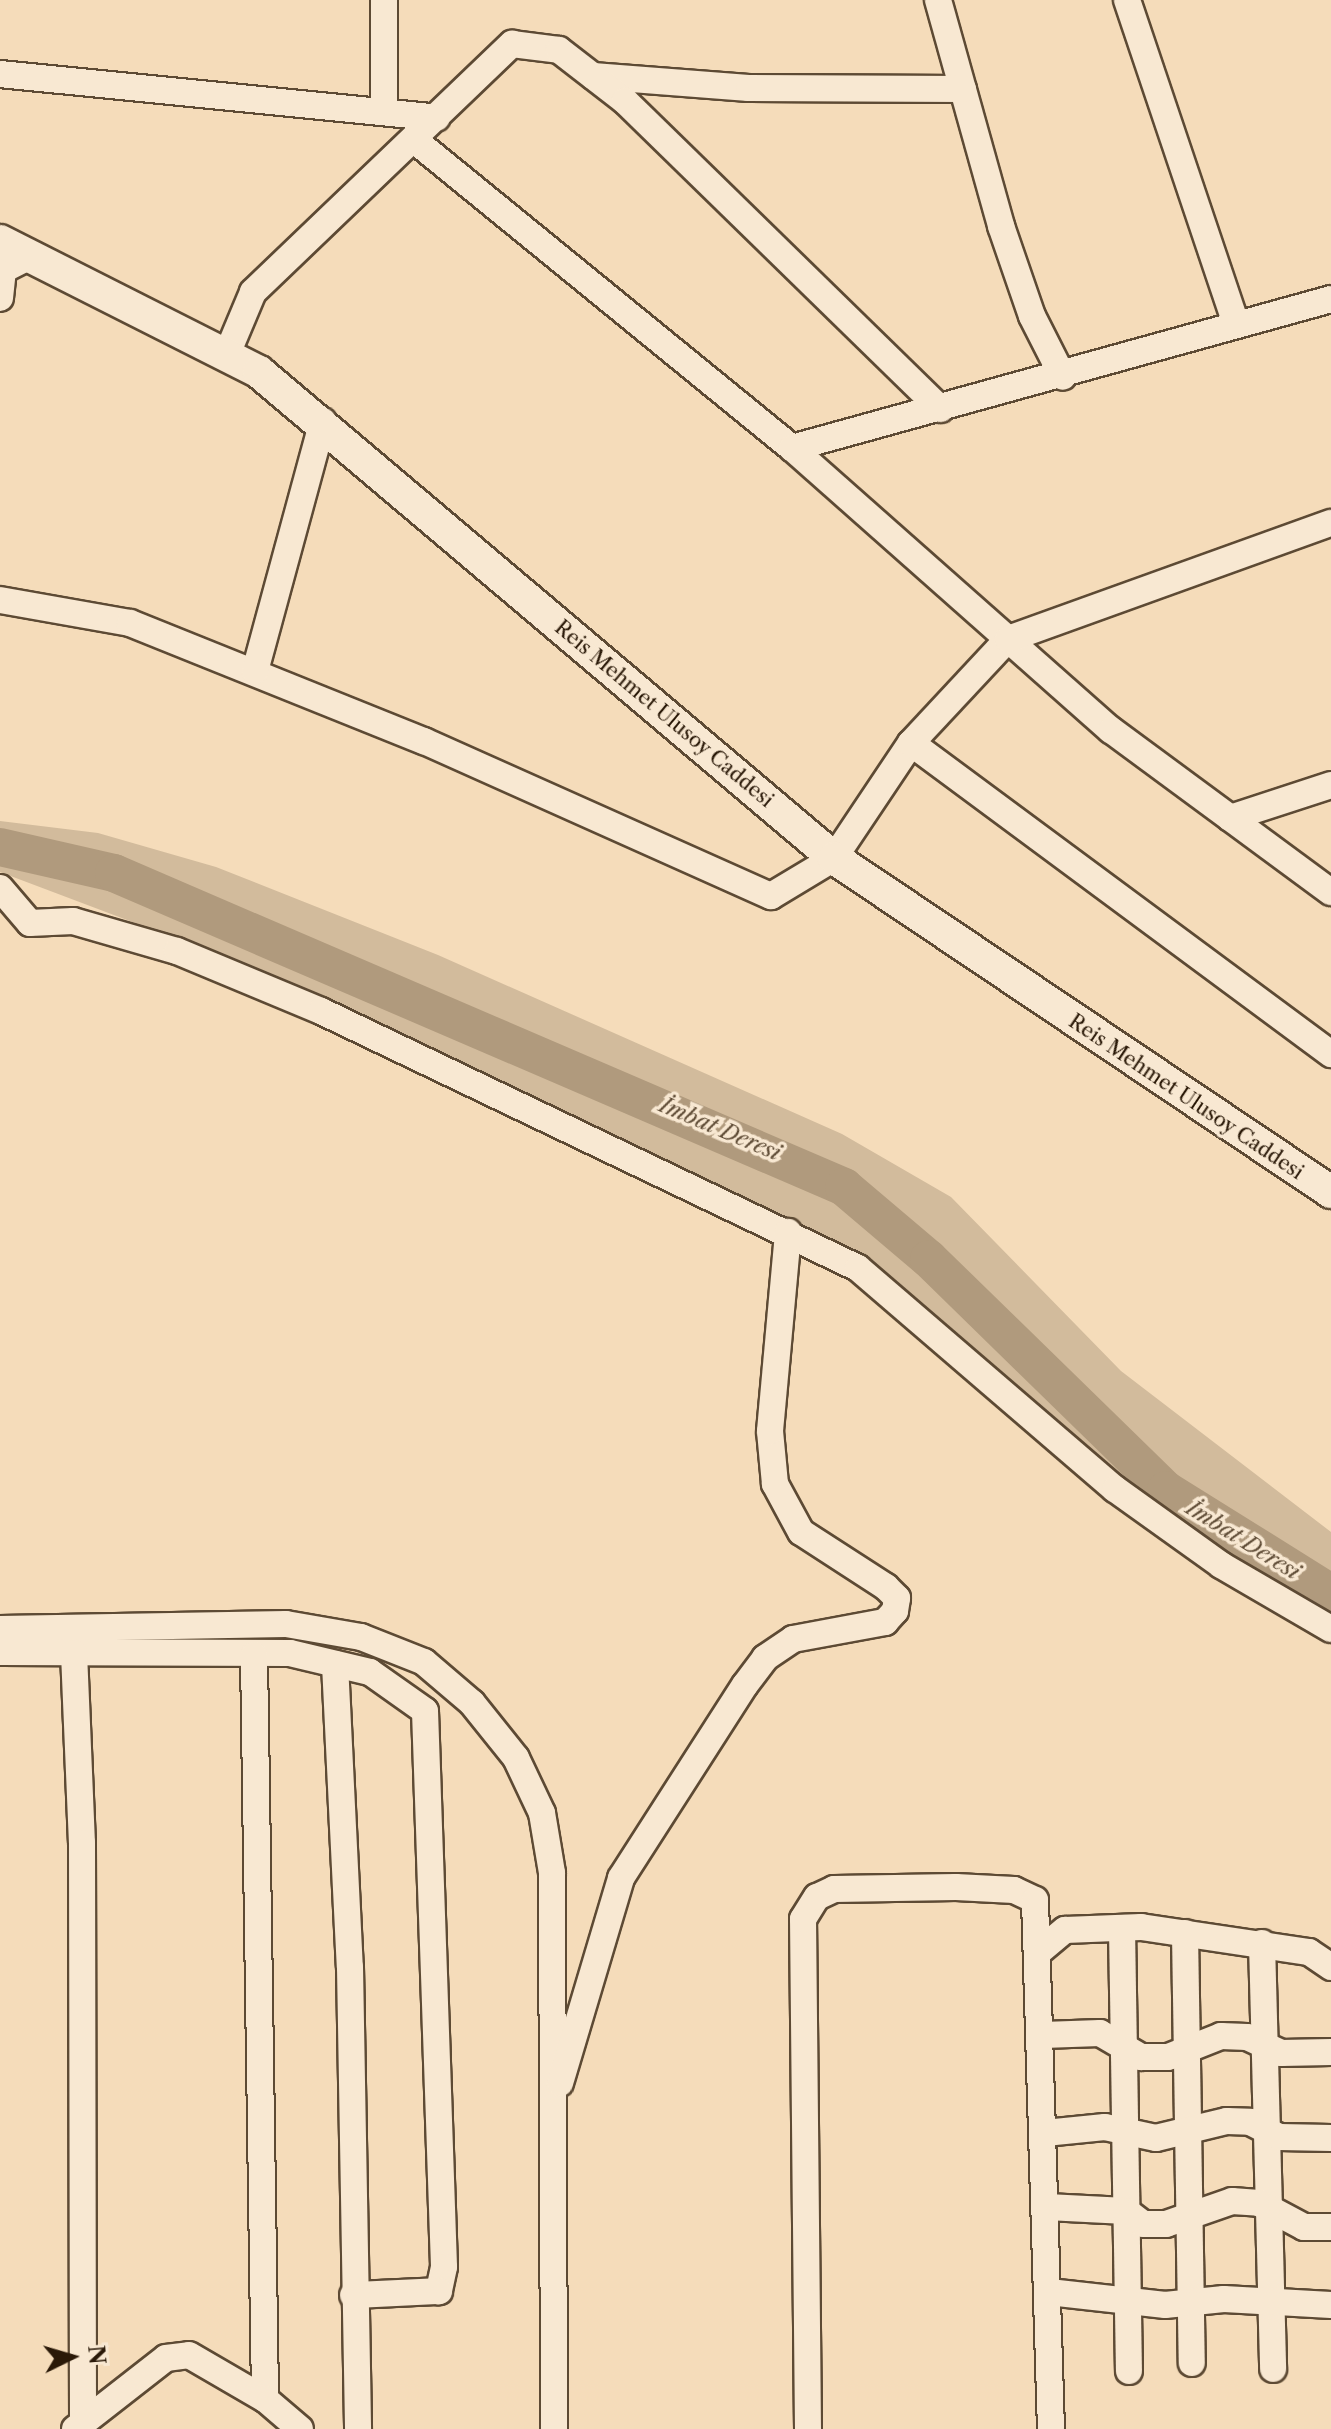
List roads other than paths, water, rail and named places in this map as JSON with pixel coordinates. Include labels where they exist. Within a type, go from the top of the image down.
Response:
[{"type":"street","points":[[384,0],[384,111]]},
{"type":"street","points":[[938,0],[1032,316],[1063,377]]},
{"type":"street","points":[[1127,0],[1236,323]]},
{"type":"street","points":[[227,354],[253,292],[512,44],[559,50],[593,76],[941,409]]},
{"type":"street","points":[[0,74],[437,118]]},
{"type":"street","points":[[593,76],[749,88],[963,89]]},
{"type":"street","points":[[413,139],[792,448],[1111,730],[1331,892]]},
{"type":"street","points":[[0,298],[3,270],[14,250]]},
{"type":"street","name":"Reis Mehmet Ulusoy Caddesi","points":[[14,250],[227,354],[323,421],[834,858],[1331,1192]]},
{"type":"street","points":[[792,448],[1063,377],[1236,323],[1331,299]]},
{"type":"street","points":[[255,671],[323,421]]},
{"type":"street","points":[[0,600],[130,623],[255,671],[751,890],[771,896],[834,858],[911,743],[1008,639],[1331,523]]},
{"type":"street","points":[[911,743],[1331,1054]]},
{"type":"street","points":[[1230,818],[1331,785]]},
{"type":"street","points":[[0,888],[30,923],[73,921],[177,951],[321,1011],[858,1268],[1115,1489],[1221,1565],[1331,1629]]},
{"type":"street","points":[[553,2101],[621,1878],[745,1685],[765,1658],[793,1639],[885,1622],[895,1611],[897,1598],[886,1587],[801,1532],[775,1484],[770,1431],[788,1232]]},
{"type":"street","points":[[0,1629],[286,1624],[361,1637],[411,1657],[460,1692],[516,1758],[542,1813],[552,1873],[554,2429]]},
{"type":"street","points":[[0,1652],[290,1653],[370,1672],[425,1711],[444,2267],[439,2291],[353,2295]]},
{"type":"street","points":[[74,1653],[82,1843],[79,2425]]},
{"type":"street","points":[[254,1655],[265,2399]]},
{"type":"street","points":[[335,1664],[350,1967],[353,2295],[358,2429]]},
{"type":"street","points":[[808,2429],[803,1919],[817,1897],[834,1889],[1014,1890],[1035,1900],[1042,1949],[1051,2429]]},
{"type":"street","points":[[1122,1928],[1129,2371]]},
{"type":"street","points":[[1042,1949],[1065,1930],[1122,1928],[1262,1943],[1309,1952],[1331,1967]]},
{"type":"street","points":[[1185,1933],[1192,2363]]},
{"type":"street","points":[[1262,1943],[1273,2369]]},
{"type":"street","points":[[1043,2035],[1100,2033],[1141,2057],[1187,2050],[1221,2036],[1265,2045],[1281,2053],[1331,2052]]},
{"type":"street","points":[[1045,2133],[1105,2127],[1125,2133],[1188,2132],[1227,2121],[1267,2131],[1331,2138]]},
{"type":"street","points":[[1047,2207],[1126,2211],[1143,2224],[1232,2201],[1269,2211],[1282,2221],[1331,2227]]},
{"type":"street","points":[[1049,2292],[1191,2303],[1331,2305]]},
{"type":"street","points":[[79,2425],[147,2370],[189,2355],[265,2399],[300,2429]]},
{"type":"waterway","name":"İmbat Deresi","points":[[0,847],[114,873],[844,1187],[929,1259],[1166,1490],[1331,1593]]}]
